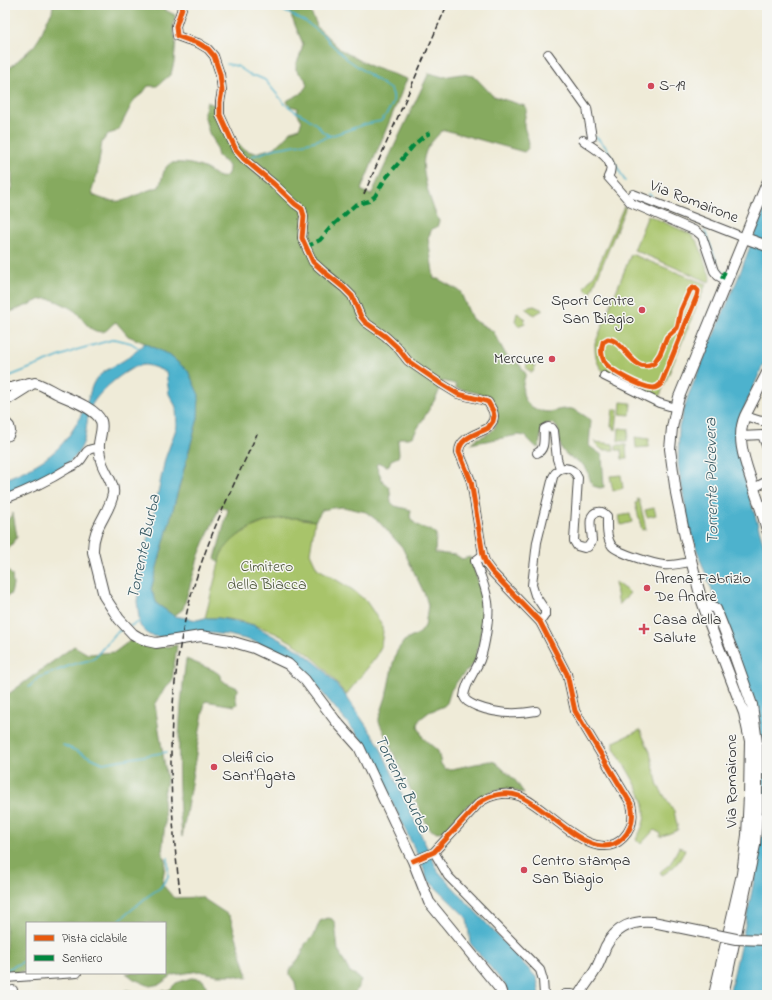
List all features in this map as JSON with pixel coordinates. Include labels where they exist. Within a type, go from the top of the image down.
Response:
[{"type":"main road","points":[[767,183],[749,239],[767,246]]},
{"type":"main road","name":"Via Romairone","points":[[714,995],[742,874],[747,835],[750,741],[744,713],[709,622],[691,562],[676,493],[670,449],[676,408],[727,281],[749,239]]},
{"type":"main road","points":[[767,373],[745,416],[742,424],[741,436],[743,453],[767,530]]},
{"type":"main road","points":[[5,402],[35,383],[82,405],[98,416],[101,423],[99,448],[101,462],[111,484],[113,493],[98,527],[93,544],[93,552],[104,596],[113,610],[133,634],[147,641],[164,642],[201,636],[230,641],[254,648],[288,664],[295,670],[359,747],[415,860],[429,902],[500,989],[502,995]]},
{"type":"main road","points":[[701,598],[716,609],[747,687],[756,726],[757,743],[757,810],[755,845],[723,995]]},
{"type":"main road","points":[[565,995],[572,995],[581,991],[597,968],[607,945],[618,931],[632,923],[640,921],[653,922],[736,939],[767,940]]},
{"type":"street","points":[[183,5],[176,26],[178,36],[198,43],[208,49],[214,56],[220,74],[222,91],[220,115],[236,150],[244,159],[302,209],[304,216],[302,238],[313,262],[352,296],[361,317],[397,347],[408,361],[452,394],[458,394],[488,402],[493,411],[493,421],[488,428],[463,441],[459,447],[459,452],[471,481],[483,555],[492,572],[540,622],[567,674],[575,711],[631,804],[633,816],[630,829],[624,837],[613,844],[595,846],[586,843],[524,798],[513,795],[499,794],[487,798],[479,803],[433,852],[415,860]]},
{"type":"street","points":[[548,54],[587,108],[592,137]]},
{"type":"street","name":"Via Romairone","points":[[584,140],[602,153],[612,170],[608,177],[631,203],[696,231],[702,236],[714,271],[718,276],[727,281]]},
{"type":"street","name":"Via Romairone","points":[[633,194],[749,239]]},
{"type":"street","points":[[604,376],[659,403],[676,408]]},
{"type":"street","points":[[5,387],[11,388],[30,382],[35,383]]},
{"type":"street","points":[[745,416],[761,421],[767,420]]},
{"type":"street","points":[[5,421],[10,426],[12,431],[9,436],[5,437]]},
{"type":"street","points":[[537,453],[541,451],[544,445],[544,429],[548,427],[552,428],[554,431],[557,459],[560,468]]},
{"type":"street","points":[[741,436],[762,435],[767,451]]},
{"type":"street","points":[[5,499],[64,472],[77,464],[87,450],[90,448],[99,448]]},
{"type":"street","points":[[540,622],[545,615],[545,610],[535,595],[532,587],[537,542],[552,477],[560,468],[571,469],[578,478],[574,541],[577,546],[584,548],[591,544],[591,517],[599,512],[607,516],[608,538],[612,547],[616,550],[626,555],[663,565],[691,562]]},
{"type":"street","points":[[754,488],[767,481]]},
{"type":"street","points":[[483,555],[475,560],[484,584],[488,603],[485,638],[479,662],[470,679],[464,696],[465,700],[495,713],[526,713],[536,711]]},
{"type":"street","points":[[433,852],[448,876],[540,970],[543,980],[544,995]]},
{"type":"street","points":[[5,978],[63,974]]},
{"type":"green space","points":[[53,5],[165,5],[165,10],[175,15],[173,31],[176,39],[174,62],[171,74],[157,86],[148,86],[143,93],[134,100],[119,129],[108,134],[102,142],[97,175],[92,189],[93,195],[113,201],[127,199],[159,187],[164,171],[171,163],[184,163],[198,166],[219,177],[224,177],[228,174],[229,166],[218,156],[214,141],[209,133],[204,113],[207,102],[217,106],[235,142],[245,150],[255,153],[274,148],[286,138],[289,132],[299,128],[302,121],[297,113],[298,108],[290,106],[287,102],[288,100],[302,93],[307,85],[305,79],[296,70],[296,65],[303,44],[288,5],[307,5],[317,27],[341,50],[372,67],[407,79],[361,190],[371,195],[429,73],[443,77],[461,74],[474,76],[493,96],[525,106],[527,108],[524,128],[529,146],[524,152],[445,130],[440,133],[428,148],[424,161],[425,178],[439,221],[437,227],[432,229],[428,238],[434,279],[438,279],[460,291],[472,319],[493,331],[506,355],[519,364],[526,374],[523,385],[523,395],[528,404],[545,412],[572,409],[591,420],[589,446],[602,455],[604,487],[600,488],[593,486],[584,466],[565,454],[560,444],[557,428],[552,423],[542,426],[539,447],[537,448],[525,436],[518,435],[470,444],[492,431],[496,423],[497,409],[494,403],[484,395],[456,388],[456,385],[443,381],[437,396],[413,436],[409,438],[400,438],[398,441],[398,457],[391,460],[387,466],[379,463],[376,465],[383,482],[389,487],[391,502],[395,506],[411,510],[410,517],[416,524],[436,534],[435,553],[456,555],[462,559],[470,557],[483,600],[483,621],[474,663],[451,690],[447,703],[444,706],[429,712],[419,720],[418,726],[423,738],[438,751],[441,764],[445,769],[452,769],[489,761],[495,762],[515,780],[524,793],[505,789],[486,794],[478,798],[463,810],[444,831],[434,831],[427,825],[379,722],[379,718],[386,697],[397,651],[404,641],[420,633],[425,626],[428,605],[425,595],[402,547],[379,522],[366,512],[343,507],[332,508],[322,510],[315,521],[292,518],[269,521],[237,536],[221,555],[219,563],[215,559],[228,510],[220,506],[199,555],[183,609],[174,616],[157,604],[151,589],[198,418],[187,371],[169,355],[128,336],[116,322],[106,331],[96,331],[89,327],[75,311],[51,299],[40,300],[5,314],[5,193],[12,190],[12,173],[5,166],[5,143],[9,121],[8,102],[5,89],[5,72],[34,46],[52,12]]},
{"type":"green space","points":[[624,206],[625,209],[591,293],[584,287],[595,274]]},
{"type":"green space","points":[[648,215],[690,234],[695,238],[711,277],[709,282],[634,250]]},
{"type":"green space","points":[[631,254],[706,284],[658,400],[607,374],[599,366],[595,353],[595,344]]},
{"type":"green space","points":[[534,306],[543,310],[534,315],[525,308]]},
{"type":"green space","points":[[517,313],[526,319],[524,320],[525,323],[518,326],[515,321]]},
{"type":"green space","points":[[528,361],[535,366],[533,372],[530,372],[526,367]]},
{"type":"green space","points":[[621,402],[631,403],[630,415],[620,414]]},
{"type":"green space","points":[[613,409],[618,410],[616,430],[614,429],[614,426],[611,426]]},
{"type":"green space","points":[[619,428],[629,429],[627,441],[618,441]]},
{"type":"green space","points":[[635,437],[649,439],[648,447],[636,448]]},
{"type":"green space","points":[[594,442],[613,444],[614,450],[602,450]]},
{"type":"green space","points":[[616,445],[626,445],[627,459],[622,459],[621,450],[616,450]]},
{"type":"green space","points":[[621,475],[623,488],[613,491],[610,476]]},
{"type":"green space","points":[[637,499],[639,499],[646,529],[642,530],[635,503],[638,502]]},
{"type":"green space","points":[[654,508],[656,515],[647,517],[645,510]]},
{"type":"green space","points":[[13,513],[17,537],[5,554],[5,524]]},
{"type":"green space","points":[[630,514],[632,522],[621,525],[619,516]]},
{"type":"green space","name":"Cimitero della Biacca","points":[[279,518],[296,518],[315,521],[310,553],[317,568],[353,590],[366,601],[381,623],[383,632],[381,646],[377,656],[346,695],[321,665],[296,645],[282,637],[252,624],[236,620],[205,618],[221,555],[225,547],[242,533],[251,528],[261,523]]},
{"type":"green space","points":[[5,568],[12,575],[13,585],[11,594],[5,598]]},
{"type":"green space","points":[[615,582],[630,593],[619,605]]},
{"type":"green space","points":[[132,639],[154,646],[165,647],[177,645],[172,681],[165,688],[155,705],[167,779],[163,799],[165,823],[162,853],[166,860],[162,884],[174,898],[201,897],[230,916],[248,977],[246,978],[234,975],[217,975],[199,971],[173,975],[160,984],[150,986],[134,979],[127,974],[166,974],[166,922],[26,922],[26,971],[6,974],[5,695],[74,646],[88,654],[115,652]]},
{"type":"green space","points":[[186,659],[213,670],[219,674],[222,680],[226,683],[238,688],[238,691],[235,694],[237,704],[235,706],[205,701],[182,837],[179,792],[179,748],[181,703]]},
{"type":"green space","points":[[640,730],[650,752],[658,786],[674,811],[678,830],[660,837],[660,833],[654,830],[641,844],[636,839],[641,830],[644,819],[644,805],[638,788],[614,748],[614,742]]},
{"type":"green space","points":[[679,847],[685,849],[679,861],[670,870],[662,875],[660,872],[670,864]]},
{"type":"green space","points":[[328,918],[332,919],[335,923],[338,950],[349,971],[361,981],[354,995],[297,995],[295,982],[290,975],[290,970],[302,954],[305,944],[314,935],[320,921]]},
{"type":"green space","points":[[191,978],[204,981],[207,989],[203,995],[118,995],[127,990],[144,994],[169,990],[176,983]]},
{"type":"water","name":"Torrente Polcevera","points":[[767,202],[767,356],[737,425],[736,445],[767,556],[767,995],[729,995],[757,865],[762,828],[764,755],[757,709],[689,527],[678,466],[679,427],[688,396],[738,278]]},
{"type":"water","points":[[145,343],[169,355],[188,371],[199,395],[198,418],[151,589],[157,604],[174,616],[197,620],[205,618],[219,618],[253,625],[301,651],[322,668],[346,696],[378,743],[438,871],[537,978],[540,995],[510,995],[505,985],[470,943],[467,918],[427,879],[422,864],[361,739],[305,672],[287,658],[253,641],[229,635],[209,633],[193,633],[159,637],[149,635],[140,626],[137,601],[144,560],[165,459],[177,426],[176,407],[169,394],[166,372],[151,366],[143,365],[129,370],[112,382],[98,396],[90,409],[84,439],[75,457],[70,462],[52,473],[21,489],[5,495],[5,479],[41,462],[51,455],[68,437],[82,413],[93,384],[97,378],[106,370],[127,358]]},
{"type":"waterway","points":[[227,64],[237,66],[252,76],[265,80],[285,104],[306,117],[317,125],[323,132],[330,136],[366,124],[381,121],[393,102],[393,94],[391,90],[347,59],[329,42],[326,37],[306,22],[284,11]]},
{"type":"waterway","points":[[251,156],[329,136]]},
{"type":"waterway","points":[[596,137],[606,147],[625,181]]},
{"type":"waterway","points":[[648,194],[652,196]]},
{"type":"waterway","points":[[705,231],[719,268],[723,271]]},
{"type":"waterway","name":"Torrente Burba","points":[[5,375],[10,376],[76,350],[115,339],[131,343],[140,349]]},
{"type":"waterway","points":[[130,626],[141,621]]},
{"type":"waterway","points":[[29,687],[38,678],[95,657],[117,632],[123,629]]},
{"type":"waterway","points":[[63,745],[103,763],[167,752]]},
{"type":"waterway","points":[[117,922],[160,888],[168,877],[168,858]]},
{"type":"waterway","points":[[6,970],[26,960]]},
{"type":"railway","points":[[364,194],[447,5]]},
{"type":"railway","points":[[180,892],[171,775],[171,736],[178,658],[185,620],[201,563],[224,507],[257,434]]},
{"type":"marked path","points":[[306,247],[320,240],[330,228],[355,205],[369,201],[375,196],[385,179],[414,145],[430,133]]},
{"type":"marked path","points":[[722,279],[726,268]]},
{"type":"cycle path","points":[[183,5],[176,26],[177,36],[198,43],[208,49],[214,56],[220,74],[222,91],[220,115],[236,150],[244,159],[302,209],[304,216],[302,238],[313,262],[352,296],[361,317],[365,322],[385,336],[397,347],[408,361],[458,394],[488,402],[493,411],[493,421],[488,428],[465,440],[462,443],[459,452],[471,481],[483,555],[486,564],[540,622],[567,674],[575,711],[631,804],[632,822],[629,830],[623,838],[611,845],[598,846],[585,841],[531,802],[519,796],[508,794],[493,796],[479,803],[434,852],[413,861]]},
{"type":"cycle path","points":[[693,288],[698,291],[697,296],[660,385],[653,388],[641,385],[619,374],[607,365],[603,359],[602,349],[603,342],[608,339],[619,345],[640,365],[647,366],[654,363],[660,354],[667,337],[677,328],[681,310],[690,290],[693,288]]},
{"type":"place","name":"S-19","points":[[651,86]]},
{"type":"place","name":"Sport Centre San Biagio","points":[[642,310]]},
{"type":"place","name":"Mercure","points":[[552,359]]},
{"type":"place","name":"Arena Fabrizio De Andrè","points":[[647,588]]},
{"type":"place","name":"Casa della Salute","points":[[644,629]]},
{"type":"place","name":"Oleificio Sant'Agata","points":[[214,767]]},
{"type":"place","name":"Centro stampa San Biagio","points":[[524,870]]}]
